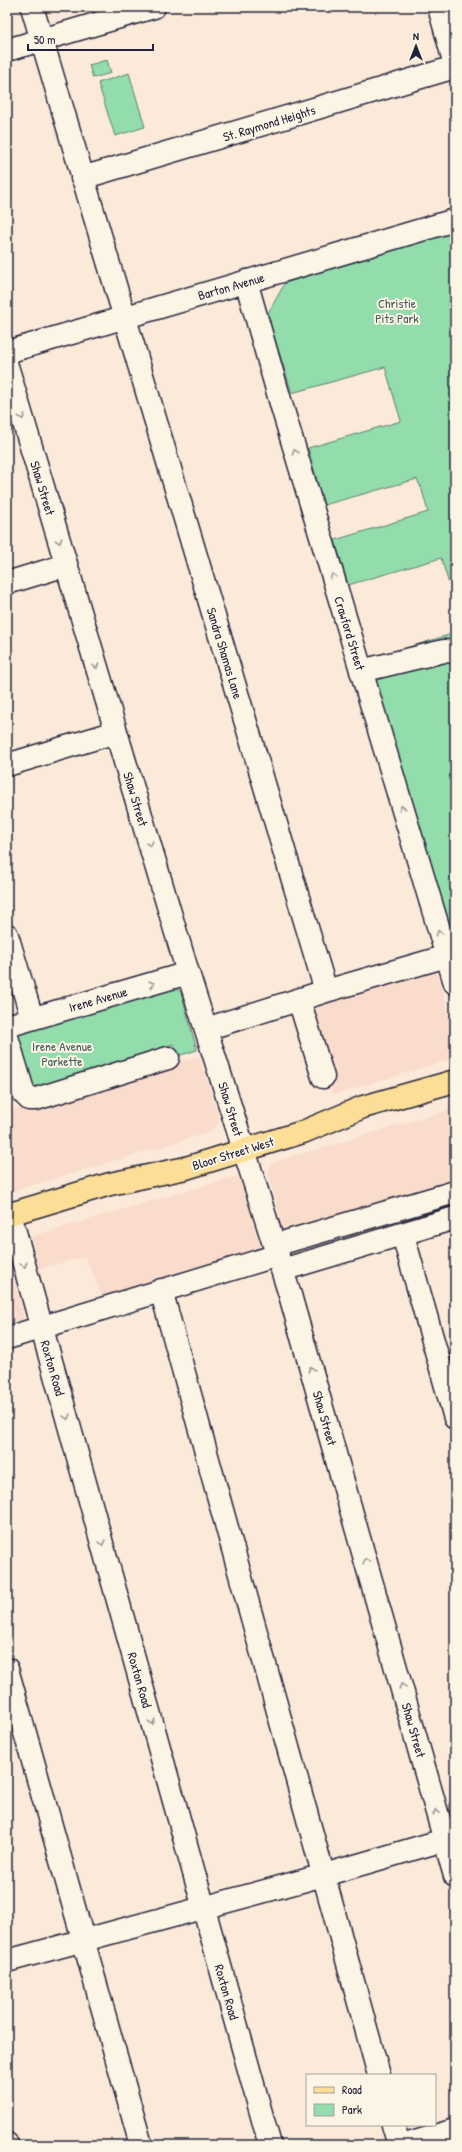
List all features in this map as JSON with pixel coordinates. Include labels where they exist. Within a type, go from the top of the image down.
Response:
[{"type":"main road","name":"Bloor Street West","points":[[8,1215],[110,1184],[186,1168],[303,1132],[363,1107],[455,1081]]},
{"type":"street","name":"Sandra Shamas Lane","points":[[32,7],[326,991]]},
{"type":"street","points":[[7,50],[154,7]]},
{"type":"street","points":[[438,7],[454,57]]},
{"type":"street","name":"St. Raymond Heights","points":[[82,178],[454,57]]},
{"type":"street","name":"Barton Avenue","points":[[7,352],[455,220]]},
{"type":"street","name":"Crawford Street","points":[[246,281],[455,983]]},
{"type":"street","name":"Shaw Street","points":[[7,366],[188,973],[278,1257],[455,1876]]},
{"type":"street","points":[[7,583],[66,565]]},
{"type":"street","points":[[361,671],[444,651],[455,652]]},
{"type":"street","points":[[7,765],[116,732]]},
{"type":"street","points":[[7,935],[32,1018]]},
{"type":"street","points":[[206,1029],[326,991],[447,956]]},
{"type":"street","name":"Irene Avenue","points":[[7,1026],[188,973]]},
{"type":"street","points":[[299,1000],[322,1077]]},
{"type":"street","points":[[7,1037],[24,1094],[29,1099],[36,1099],[168,1058]]},
{"type":"street","points":[[7,1338],[42,1329],[161,1290],[278,1257],[455,1192]]},
{"type":"street","name":"Roxton Road","points":[[8,1215],[42,1329],[270,2145]]},
{"type":"street","points":[[278,1257],[402,1235],[455,1218]]},
{"type":"street","points":[[402,1235],[455,1418]]},
{"type":"street","points":[[161,1290],[379,2074]]},
{"type":"street","points":[[7,1670],[141,2145]]},
{"type":"street","points":[[7,1961],[324,1875],[444,1840]]},
{"type":"street","points":[[393,2126],[399,2145]]},
{"type":"street","points":[[405,2145],[455,2130]]},
{"type":"shaded area","points":[[432,955],[455,1034],[455,1058],[333,1095],[306,1003]]},
{"type":"shaded area","points":[[199,1056],[217,1111],[219,1122],[211,1132],[7,1193],[7,1112]]},
{"type":"shaded area","points":[[455,1108],[455,1188],[286,1240],[268,1173],[271,1164]]},
{"type":"shaded area","points":[[237,1176],[243,1184],[262,1255],[104,1300],[85,1257],[39,1269],[30,1238],[35,1235]]},
{"type":"shaded area","points":[[7,1257],[29,1335],[7,1342]]},
{"type":"green space","points":[[107,60],[111,73],[93,78],[89,65]]},
{"type":"green space","points":[[129,73],[145,127],[115,136],[98,83]]},
{"type":"green space","name":"Christie Pits Park","points":[[455,232],[455,603],[441,558],[348,585],[335,540],[428,512],[422,490],[417,479],[324,505],[308,448],[401,421],[385,367],[292,393],[267,315],[285,283]]},
{"type":"green space","points":[[455,633],[455,940],[453,932],[446,926],[371,678],[370,659]]},
{"type":"green space","name":"Irene Avenue Parkette","points":[[175,988],[181,992],[197,1050],[178,1056],[173,1044],[96,1069],[97,1075],[33,1088],[16,1035]]}]
